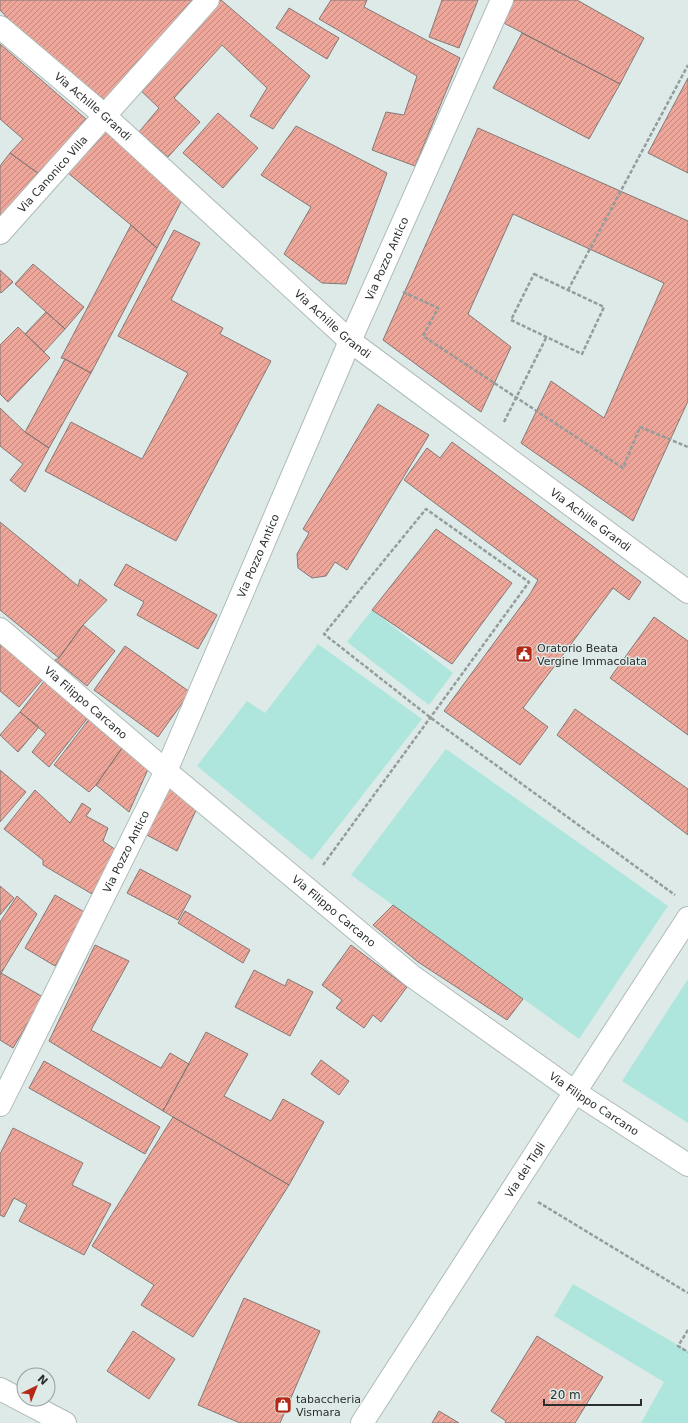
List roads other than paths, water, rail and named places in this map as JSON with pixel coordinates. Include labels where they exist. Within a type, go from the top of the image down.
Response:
[{"type":"street","name":"Via Canonico Villa","points":[[0,233],[208,0]]},
{"type":"street","name":"Via Pozzo Antico","points":[[0,1105],[166,771],[350,341],[502,0]]},
{"type":"street","name":"Via Achille Grandi","points":[[0,27],[104,115],[350,341],[688,592]]},
{"type":"street","name":"Via Filippo Carcano","points":[[0,629],[166,771],[412,976],[575,1092],[688,1165]]},
{"type":"street","name":"Via dei Tigli","points":[[362,1423],[688,918]]},
{"type":"street","points":[[0,1389],[65,1423]]},
{"type":"place","name":"Oratorio Beata Vergine Immacolata","points":[[524,654]]},
{"type":"place","name":"tabaccheria Vismara","points":[[283,1405]]}]
